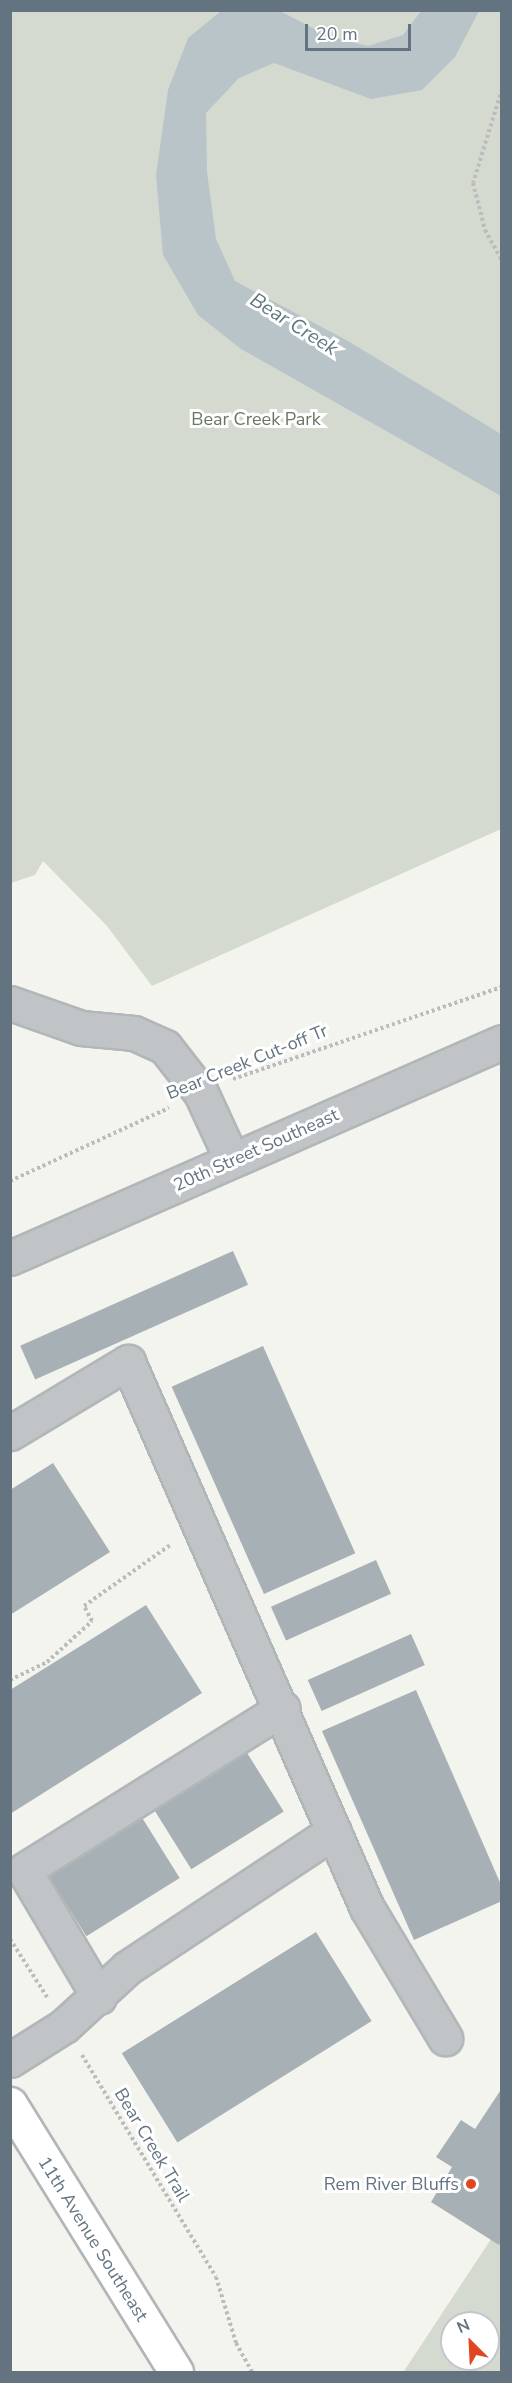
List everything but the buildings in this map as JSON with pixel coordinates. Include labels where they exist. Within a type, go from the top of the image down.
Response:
[{"type":"main road","name":"11th Avenue Southeast","points":[[10,2104],[176,2373]]},
{"type":"street","points":[[10,1003],[81,1028],[134,1033],[165,1047],[201,1094],[232,1160]]},
{"type":"street","name":"20th Street Southeast","points":[[10,1258],[501,1042]]},
{"type":"street","points":[[10,1433],[128,1362],[283,1708],[368,1908],[445,2038]]},
{"type":"street","points":[[99,1997],[24,1870],[283,1708]]},
{"type":"street","points":[[10,2060],[64,2026],[99,1997],[127,1968],[334,1831]]},
{"type":"path","points":[[501,89],[473,183],[485,230],[501,261]]},
{"type":"path","name":"Bear Creek Cut-off Tr","points":[[10,1181],[201,1094],[320,1046],[501,987]]},
{"type":"path","points":[[10,1680],[47,1662],[93,1621],[84,1606],[200,1524]]},
{"type":"path","name":"Bear Creek Trail","points":[[10,1939],[216,2277],[236,2343],[252,2373]]},
{"type":"green space","name":"Bear Creek Park","points":[[11,11],[501,11],[501,829],[152,986],[107,926],[43,861],[35,875],[11,883]]},
{"type":"green space","points":[[501,2224],[501,2372],[404,2372],[440,2316],[440,2371],[500,2371],[500,2311],[444,2311]]},
{"type":"water","name":"Bear Creek","points":[[221,11],[280,11],[328,36],[368,46],[403,35],[421,11],[479,11],[455,57],[422,90],[371,99],[274,63],[239,78],[206,113],[207,172],[216,239],[235,281],[348,341],[501,434],[501,496],[241,349],[198,315],[163,255],[156,175],[168,90],[188,38]]},
{"type":"place","name":"Rem River Bluffs","points":[[471,2184]]}]
